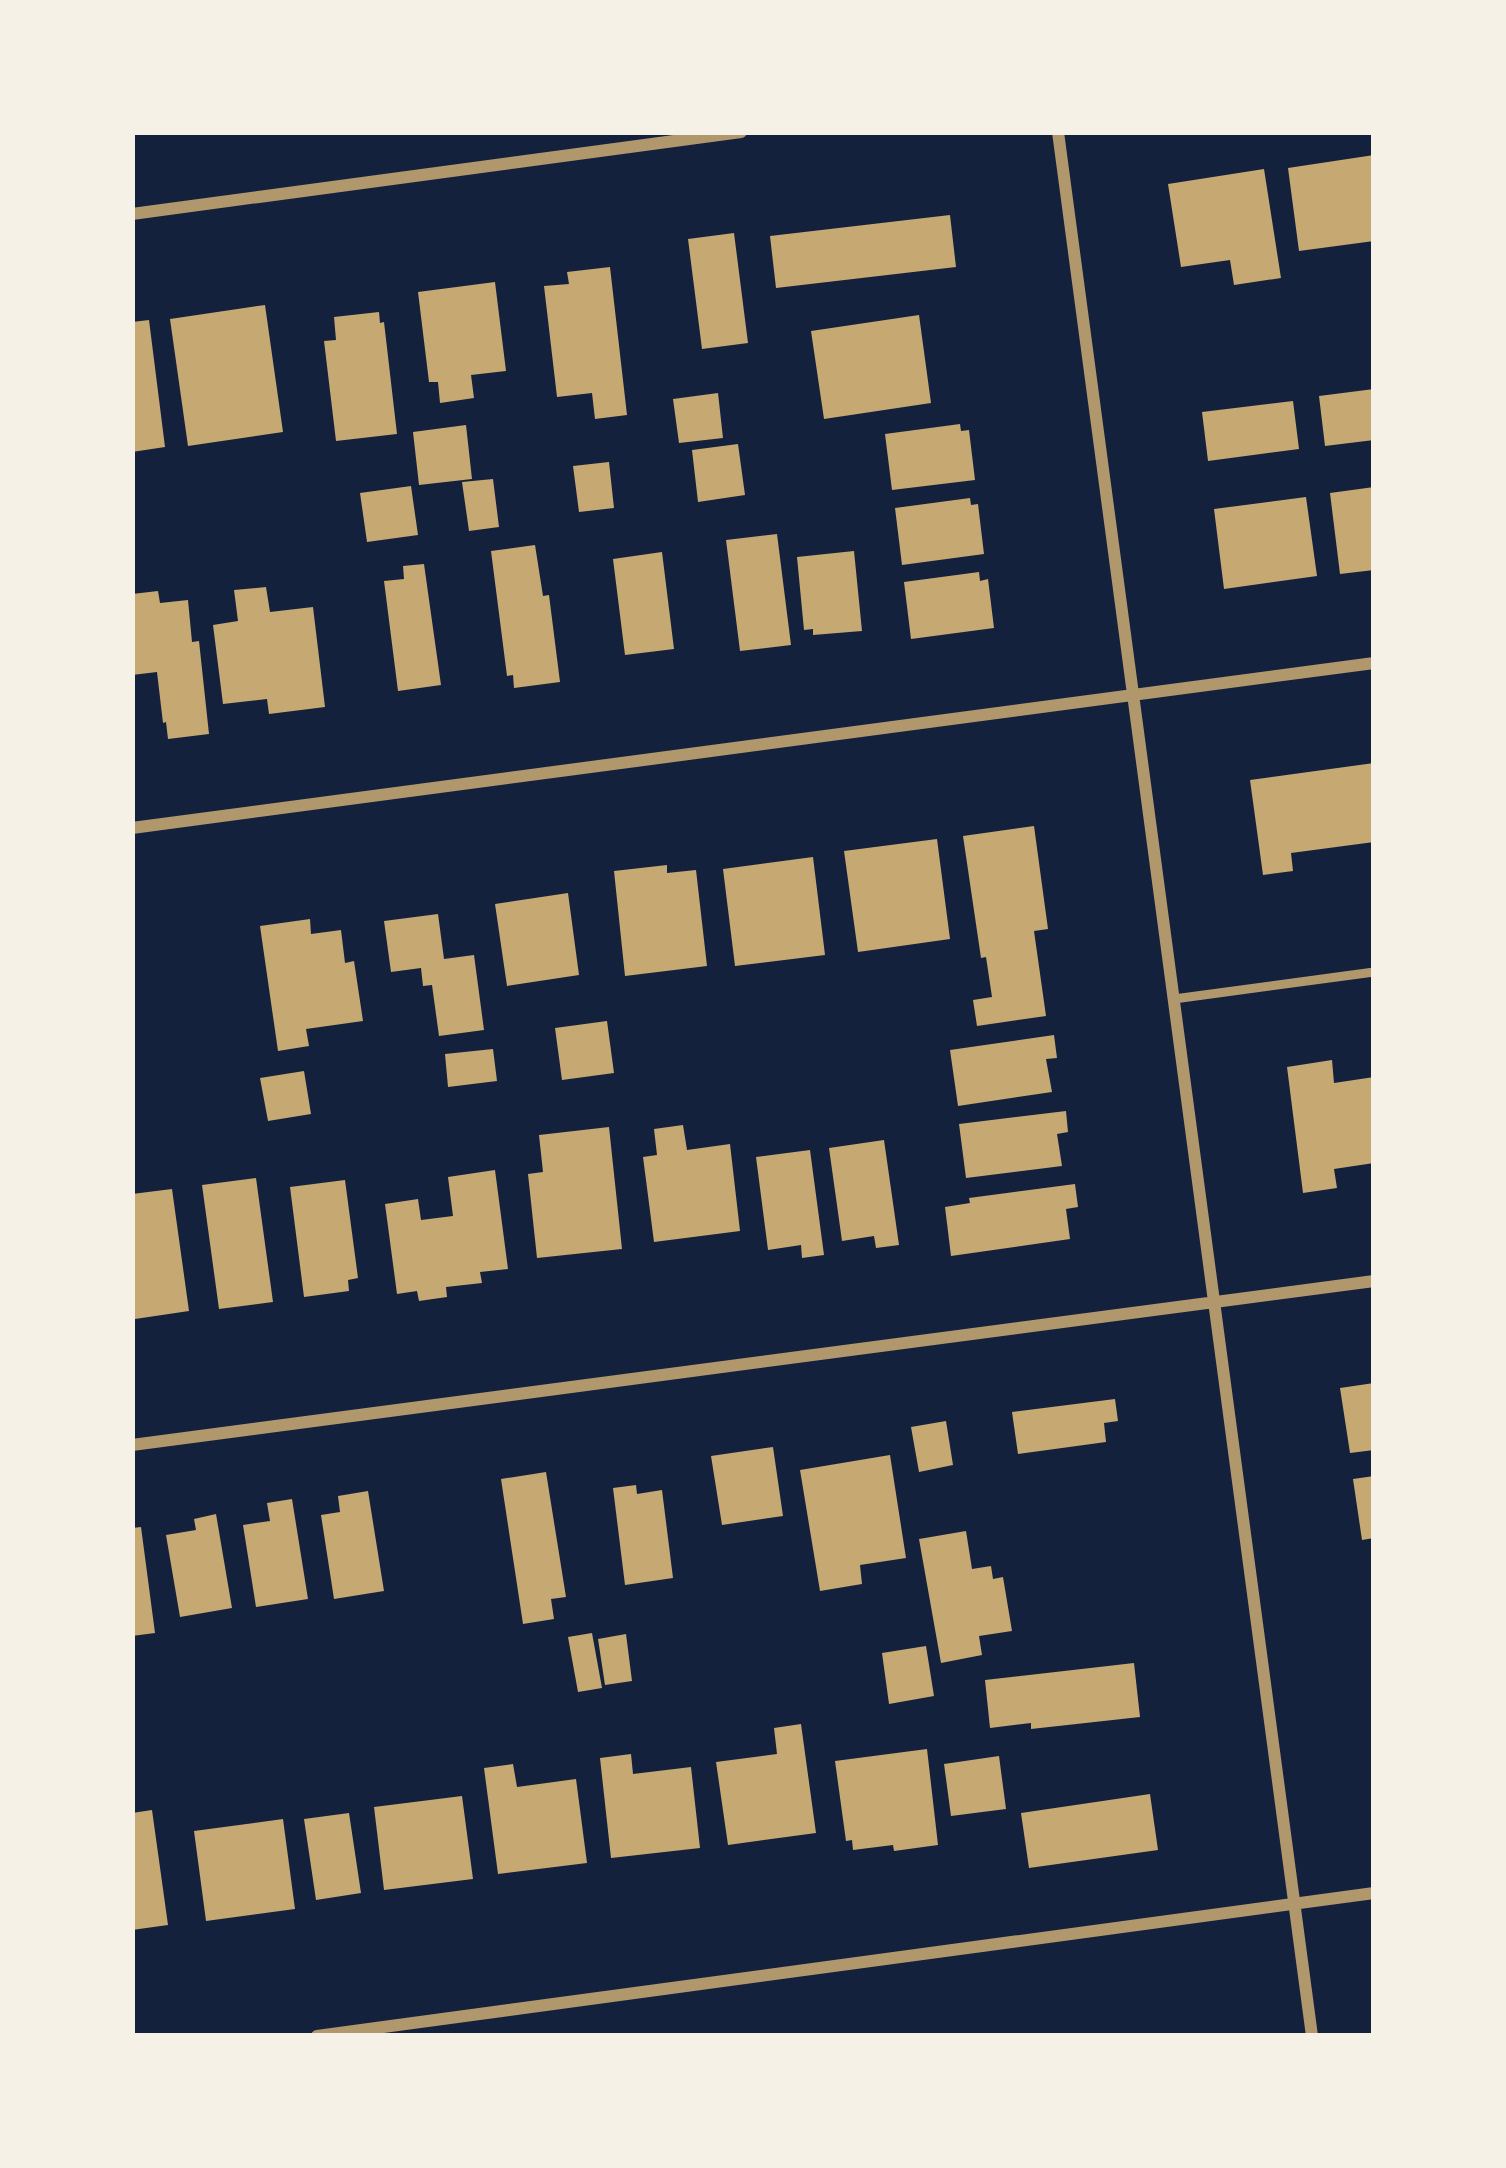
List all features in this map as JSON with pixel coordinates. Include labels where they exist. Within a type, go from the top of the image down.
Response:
[{"type":"street","points":[[132,214],[740,132]]},
{"type":"street","points":[[1058,132],[1312,2036]]},
{"type":"street","points":[[132,828],[1374,663]]},
{"type":"street","points":[[132,1445],[1374,1281]]},
{"type":"street","points":[[317,2036],[1374,1893]]},
{"type":"lane","points":[[1174,998],[1374,972]]},
{"type":"building","points":[[1374,155],[1374,241],[1299,251],[1288,168]]},
{"type":"building","points":[[1264,169],[1281,278],[1234,285],[1230,260],[1181,267],[1168,184]]},
{"type":"building","points":[[950,215],[956,267],[776,288],[770,236]]},
{"type":"building","points":[[734,233],[748,343],[702,349],[688,239]]},
{"type":"building","points":[[610,267],[627,415],[595,419],[592,393],[557,397],[544,286],[569,284],[567,272]]},
{"type":"building","points":[[495,282],[506,371],[471,375],[474,398],[440,403],[438,382],[429,382],[418,292]]},
{"type":"building","points":[[265,305],[283,432],[188,446],[170,319]]},
{"type":"building","points":[[379,312],[397,434],[336,441],[324,341],[336,340],[334,317]]},
{"type":"building","points":[[919,315],[931,403],[824,419],[811,331]]},
{"type":"building","points":[[149,320],[165,447],[132,452],[132,322]]},
{"type":"building","points":[[1374,389],[1374,440],[1325,446],[1319,396]]},
{"type":"building","points":[[718,393],[723,438],[679,443],[673,399]]},
{"type":"building","points":[[1293,401],[1299,449],[1208,461],[1202,412]]},
{"type":"building","points":[[960,424],[961,431],[969,430],[975,480],[892,490],[885,434]]},
{"type":"building","points":[[466,425],[472,479],[419,485],[413,432]]},
{"type":"building","points":[[738,444],[745,495],[698,502],[692,450]]},
{"type":"building","points":[[609,462],[614,508],[579,512],[573,466]]},
{"type":"building","points":[[493,479],[499,527],[469,531],[462,482]]},
{"type":"building","points":[[411,486],[418,535],[367,542],[360,493]]},
{"type":"building","points":[[1374,487],[1374,570],[1340,574],[1330,493]]},
{"type":"building","points":[[1306,497],[1317,576],[1224,589],[1214,509]]},
{"type":"building","points":[[970,498],[971,505],[978,504],[984,554],[902,565],[895,508]]},
{"type":"building","points":[[777,534],[791,645],[740,651],[726,540]]},
{"type":"building","points":[[535,545],[543,596],[549,595],[560,682],[514,688],[513,675],[507,676],[491,551]]},
{"type":"building","points":[[854,551],[862,631],[813,635],[813,629],[804,630],[797,557]]},
{"type":"building","points":[[662,552],[674,649],[625,655],[613,559]]},
{"type":"building","points":[[424,564],[441,685],[398,691],[384,581],[404,579],[403,566]]},
{"type":"building","points":[[979,572],[980,581],[988,579],[994,628],[911,639],[904,582]]},
{"type":"building","points":[[266,587],[270,612],[313,607],[325,707],[269,714],[267,699],[223,704],[213,625],[238,621],[234,590]]},
{"type":"building","points":[[158,591],[160,603],[188,600],[192,642],[199,641],[209,734],[168,739],[157,672],[132,675],[132,594]]},
{"type":"building","points":[[1374,763],[1374,842],[1291,853],[1293,871],[1263,875],[1250,780]]},
{"type":"building","points":[[1034,826],[1048,929],[1034,931],[1046,1016],[977,1026],[973,1000],[992,997],[986,957],[981,958],[963,836]]},
{"type":"building","points":[[937,839],[950,939],[858,952],[844,851]]},
{"type":"building","points":[[813,857],[825,955],[735,966],[723,869]]},
{"type":"building","points":[[667,865],[667,873],[696,870],[707,966],[625,976],[614,871]]},
{"type":"building","points":[[568,893],[579,975],[507,986],[495,904]]},
{"type":"building","points":[[438,914],[444,959],[474,955],[484,1030],[439,1036],[432,985],[423,986],[421,968],[391,972],[384,921]]},
{"type":"building","points":[[310,919],[311,934],[341,930],[345,963],[354,961],[363,1021],[306,1029],[309,1046],[278,1051],[260,926]]},
{"type":"building","points":[[607,1021],[614,1073],[562,1080],[555,1028]]},
{"type":"building","points":[[1054,1035],[1057,1058],[1046,1059],[1052,1092],[958,1106],[950,1050]]},
{"type":"building","points":[[493,1049],[497,1081],[448,1087],[445,1054]]},
{"type":"building","points":[[1332,1060],[1334,1083],[1374,1077],[1374,1163],[1334,1169],[1337,1188],[1303,1193],[1287,1067]]},
{"type":"building","points":[[304,1071],[311,1114],[268,1121],[260,1078]]},
{"type":"building","points":[[1066,1111],[1068,1132],[1057,1134],[1062,1166],[966,1178],[959,1124]]},
{"type":"building","points":[[683,1125],[687,1150],[730,1144],[740,1231],[654,1242],[643,1157],[657,1155],[654,1129]]},
{"type":"building","points":[[609,1127],[622,1249],[537,1258],[528,1174],[543,1172],[539,1135]]},
{"type":"building","points":[[884,1140],[899,1245],[876,1248],[874,1236],[842,1241],[829,1148]]},
{"type":"building","points":[[810,1150],[824,1255],[802,1258],[801,1245],[768,1250],[756,1157]]},
{"type":"building","points":[[495,1170],[508,1269],[480,1272],[482,1283],[446,1287],[447,1297],[419,1301],[417,1291],[397,1294],[385,1204],[418,1199],[421,1220],[453,1216],[448,1177]]},
{"type":"building","points":[[256,1178],[273,1302],[219,1309],[202,1185]]},
{"type":"building","points":[[345,1180],[358,1278],[348,1280],[349,1291],[304,1297],[290,1187]]},
{"type":"building","points":[[1075,1184],[1078,1207],[1066,1209],[1070,1239],[951,1256],[945,1207],[970,1203],[969,1198]]},
{"type":"building","points":[[172,1189],[189,1311],[135,1319],[132,1194]]},
{"type":"building","points":[[1374,1383],[1374,1450],[1350,1453],[1340,1388]]},
{"type":"building","points":[[1115,1399],[1118,1421],[1104,1423],[1106,1442],[1018,1454],[1012,1412]]},
{"type":"building","points":[[946,1421],[953,1465],[919,1472],[911,1427]]},
{"type":"building","points":[[773,1447],[783,1516],[722,1525],[711,1456]]},
{"type":"building","points":[[890,1455],[906,1558],[860,1565],[862,1584],[820,1591],[800,1470]]},
{"type":"building","points":[[546,1472],[566,1597],[551,1599],[554,1619],[523,1624],[501,1479]]},
{"type":"building","points":[[1374,1476],[1374,1538],[1362,1540],[1353,1479]]},
{"type":"building","points":[[636,1485],[637,1494],[662,1490],[673,1578],[625,1585],[613,1488]]},
{"type":"building","points":[[368,1491],[384,1591],[334,1599],[321,1515],[340,1512],[338,1496]]},
{"type":"building","points":[[292,1499],[308,1599],[256,1607],[243,1525],[270,1521],[267,1503]]},
{"type":"building","points":[[216,1514],[232,1608],[180,1617],[166,1535],[196,1530],[194,1519]]},
{"type":"building","points":[[141,1527],[155,1633],[132,1636],[132,1528]]},
{"type":"building","points":[[966,1531],[972,1569],[991,1566],[993,1579],[1003,1577],[1012,1631],[979,1636],[982,1655],[941,1663],[919,1539]]},
{"type":"building","points":[[592,1633],[602,1688],[578,1692],[568,1637]]},
{"type":"building","points":[[626,1634],[632,1681],[605,1685],[598,1639]]},
{"type":"building","points":[[926,1646],[934,1696],[889,1704],[882,1653]]},
{"type":"building","points":[[1134,1663],[1140,1717],[1031,1729],[1031,1723],[990,1728],[985,1680]]},
{"type":"building","points":[[801,1724],[816,1833],[728,1845],[716,1762],[777,1754],[774,1728]]},
{"type":"building","points":[[927,1749],[938,1845],[853,1850],[852,1840],[846,1841],[835,1761]]},
{"type":"building","points":[[631,1754],[633,1774],[691,1767],[700,1848],[611,1858],[600,1758]]},
{"type":"building","points":[[999,1756],[1006,1809],[951,1816],[944,1764]]},
{"type":"building","points":[[513,1764],[517,1787],[576,1779],[587,1863],[498,1874],[484,1768]]},
{"type":"building","points":[[1150,1794],[1158,1850],[1029,1868],[1021,1813]]},
{"type":"building","points":[[462,1796],[473,1879],[384,1890],[374,1807]]},
{"type":"building","points":[[152,1810],[168,1925],[132,1930],[132,1813]]},
{"type":"building","points":[[349,1813],[361,1893],[316,1900],[304,1819]]},
{"type":"building","points":[[283,1819],[295,1909],[206,1921],[194,1831]]}]
